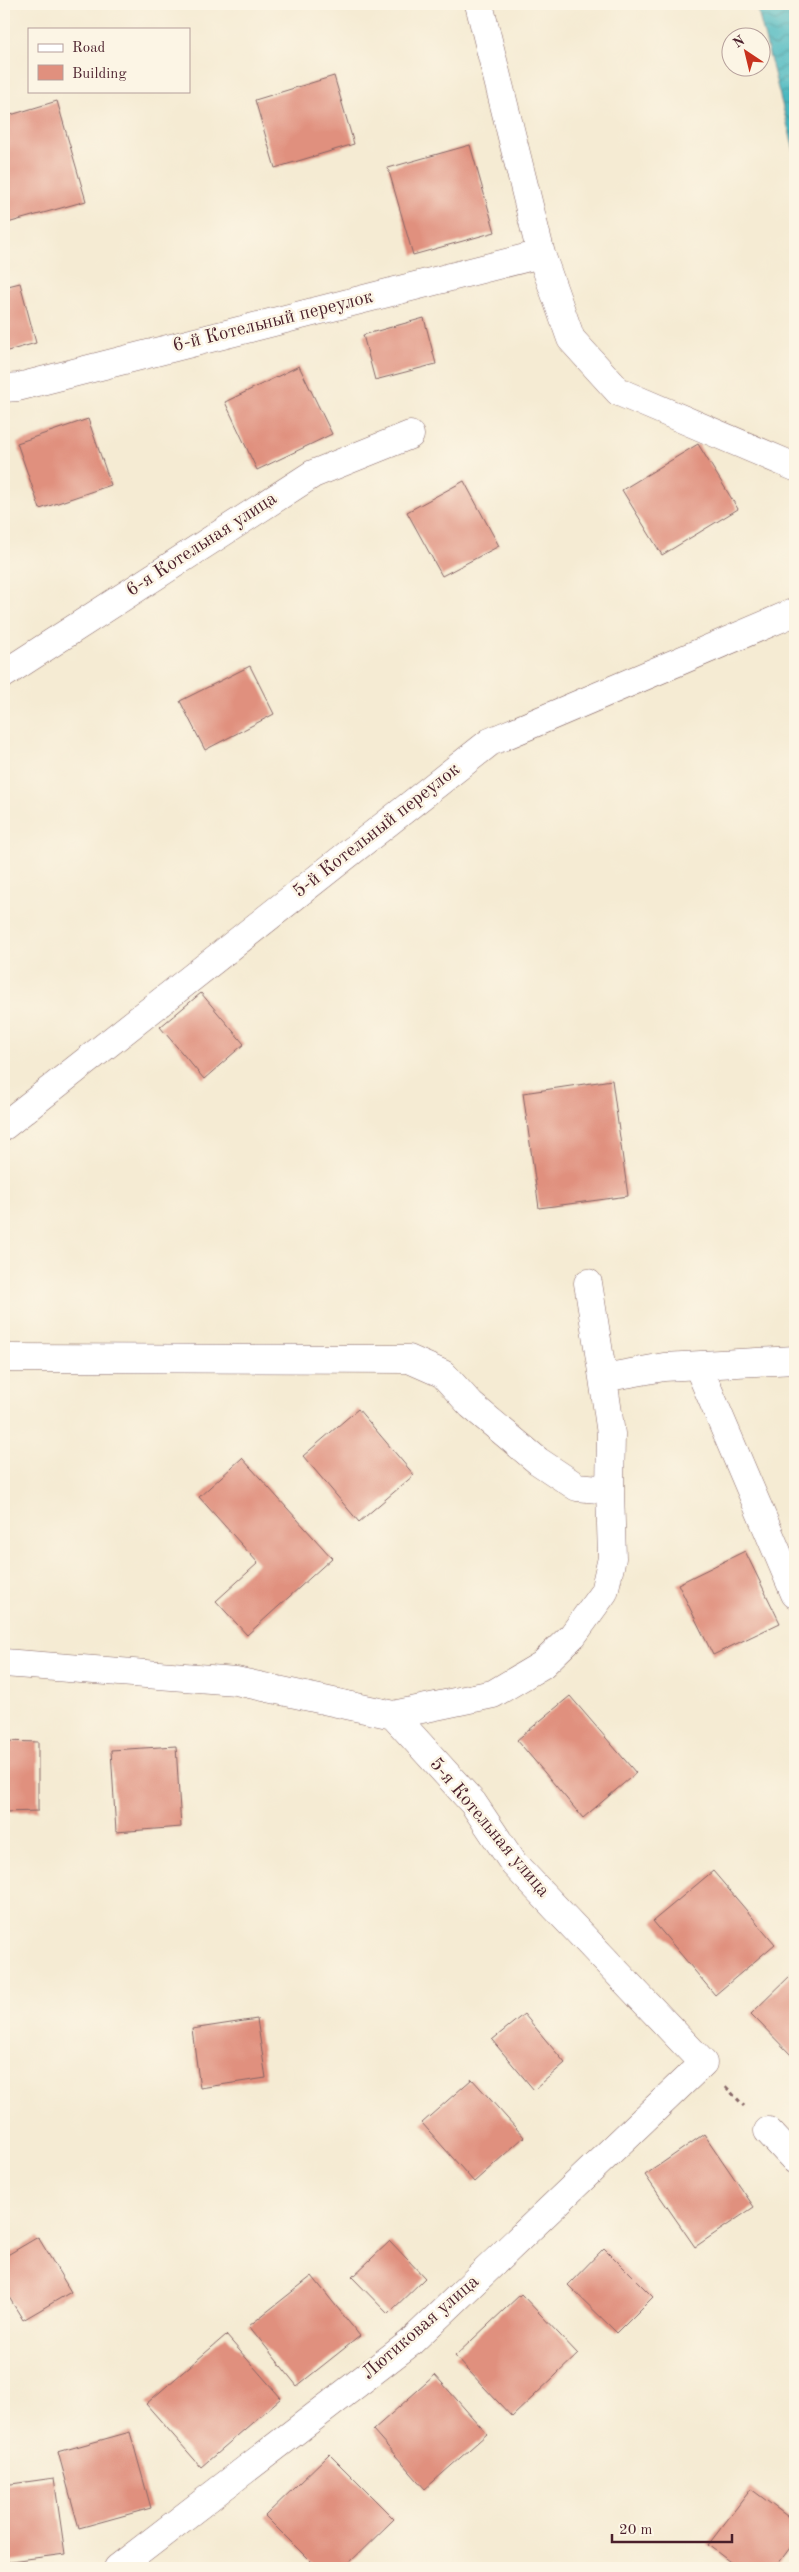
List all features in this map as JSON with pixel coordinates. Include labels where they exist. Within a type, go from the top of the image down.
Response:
[{"type":"street","points":[[478,4],[541,254],[571,340],[619,392],[795,467]]},
{"type":"street","name":"6-й Котельный переулок","points":[[4,388],[28,384],[541,254]]},
{"type":"street","name":"6-я Котельная улица","points":[[4,674],[313,474],[410,434]]},
{"type":"street","name":"5-й Котельный переулок","points":[[4,1126],[490,742],[795,612]]},
{"type":"street","points":[[4,1663],[236,1681],[393,1715],[493,1694],[542,1665],[573,1635],[604,1592],[612,1558],[611,1434],[588,1283]]},
{"type":"street","points":[[4,1358],[409,1359],[443,1374],[471,1405],[538,1461],[577,1487],[610,1490]]},
{"type":"street","points":[[603,1378],[664,1367],[795,1360]]},
{"type":"street","points":[[698,1366],[795,1594]]},
{"type":"street","name":"5-я Котельная улица","points":[[393,1715],[473,1803],[514,1864],[703,2063]]},
{"type":"street","name":"Лютиковая улица","points":[[118,2568],[410,2343],[703,2063]]},
{"type":"street","points":[[768,2131],[795,2160]]},
{"type":"path","points":[[703,2063],[768,2131]]},
{"type":"water","points":[[756,4],[795,4],[795,154],[772,66],[772,28],[762,28]]},
{"type":"building","points":[[334,76],[354,144],[275,168],[255,100]]},
{"type":"building","points":[[57,101],[86,201],[4,224],[4,117]]},
{"type":"building","points":[[470,145],[495,232],[413,255],[388,168]]},
{"type":"building","points":[[20,283],[36,343],[4,352],[4,287]]},
{"type":"building","points":[[424,318],[436,364],[375,380],[363,335]]},
{"type":"building","points":[[299,366],[332,434],[257,470],[225,402]]},
{"type":"building","points":[[88,419],[111,485],[40,509],[17,443]]},
{"type":"building","points":[[698,444],[738,509],[662,555],[622,490]]},
{"type":"building","points":[[464,481],[499,546],[442,576],[407,512]]},
{"type":"building","points":[[250,666],[274,714],[205,750],[180,701]]},
{"type":"building","points":[[201,993],[244,1044],[204,1079],[160,1027]]},
{"type":"building","points":[[612,1080],[628,1196],[539,1208],[523,1093]]},
{"type":"building","points":[[358,1409],[414,1475],[359,1522],[303,1456]]},
{"type":"building","points":[[242,1458],[332,1558],[247,1635],[216,1601],[258,1563],[199,1497]]},
{"type":"building","points":[[745,1551],[780,1623],[713,1655],[678,1584]]},
{"type":"building","points":[[570,1696],[636,1773],[583,1818],[517,1740]]},
{"type":"building","points":[[4,1741],[38,1742],[38,1811],[4,1812]]},
{"type":"building","points":[[176,1746],[181,1827],[116,1832],[111,1750]]},
{"type":"building","points":[[713,1871],[775,1944],[715,1995],[653,1921]]},
{"type":"building","points":[[795,1971],[795,2059],[751,2014]]},
{"type":"building","points":[[524,2014],[565,2063],[534,2090],[492,2040]]},
{"type":"building","points":[[257,2019],[266,2078],[200,2088],[192,2029]]},
{"type":"building","points":[[472,2079],[524,2137],[474,2182],[422,2123]]},
{"type":"building","points":[[704,2134],[754,2207],[695,2247],[645,2175]]},
{"type":"building","points":[[38,2237],[71,2292],[23,2320],[4,2289],[4,2257]]},
{"type":"building","points":[[390,2241],[425,2278],[388,2314],[352,2277]]},
{"type":"building","points":[[604,2248],[653,2297],[617,2333],[568,2285]]},
{"type":"building","points":[[312,2276],[360,2336],[297,2386],[249,2326]]},
{"type":"building","points":[[521,2294],[578,2354],[512,2417],[455,2356]]},
{"type":"building","points":[[226,2335],[281,2398],[201,2467],[146,2404]]},
{"type":"building","points":[[435,2375],[487,2434],[425,2489],[373,2430]]},
{"type":"building","points":[[130,2432],[151,2508],[79,2528],[58,2452]]},
{"type":"building","points":[[329,2454],[394,2519],[344,2568],[317,2568],[265,2516]]},
{"type":"building","points":[[54,2478],[65,2554],[4,2562],[4,2485]]},
{"type":"building","points":[[751,2489],[795,2522],[795,2541],[775,2568],[738,2568],[708,2545]]}]
